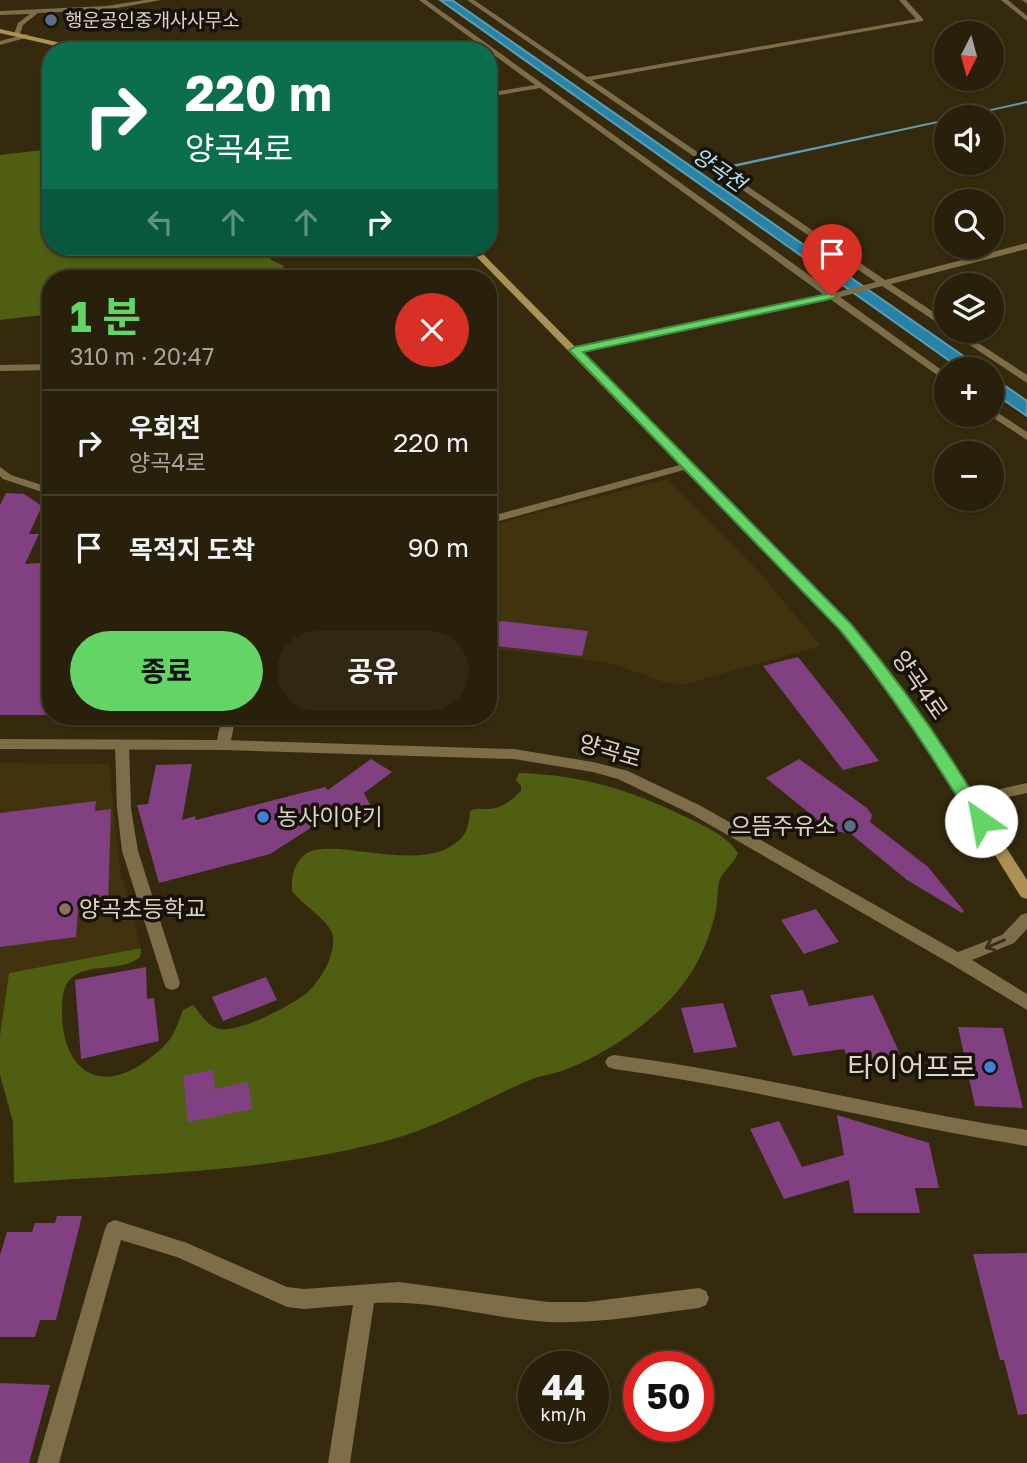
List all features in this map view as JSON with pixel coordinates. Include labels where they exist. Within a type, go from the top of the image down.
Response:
[{"type":"main road","points":[[0,31],[51,42]]},
{"type":"main road","name":"양곡4로","points":[[480,256],[494,270]]},
{"type":"main road","name":"양곡4로","points":[[497,273],[845,627],[903,701],[1025,886]]},
{"type":"street","points":[[0,13],[106,8],[158,0]]},
{"type":"street","points":[[422,0],[480,42]]},
{"type":"street","points":[[470,0],[934,317]]},
{"type":"street","points":[[585,79],[921,20],[902,0]]},
{"type":"street","points":[[1004,0],[1027,19]]},
{"type":"street","points":[[17,34],[23,20],[40,11]]},
{"type":"street","points":[[0,43],[27,36]]},
{"type":"street","points":[[497,54],[934,370]]},
{"type":"street","points":[[497,93],[541,86]]},
{"type":"street","points":[[575,350],[832,296],[1027,246]]},
{"type":"street","points":[[972,343],[1027,380]]},
{"type":"street","points":[[0,368],[42,367]]},
{"type":"street","points":[[1004,421],[1027,437]]},
{"type":"street","points":[[497,519],[687,466]]},
{"type":"street","points":[[0,489],[3,474],[42,489]]},
{"type":"street","points":[[223,745],[227,725]]},
{"type":"street","name":"양곡로","points":[[0,744],[223,745],[514,754],[564,761],[623,775],[696,810],[957,959],[1027,1003]]},
{"type":"street","points":[[122,746],[124,808],[130,851],[172,983]]},
{"type":"street","points":[[968,801],[1027,788]]},
{"type":"street","points":[[957,959],[1008,939],[1027,919]]},
{"type":"street","points":[[614,1062],[702,1073],[941,1124],[1027,1138]]},
{"type":"street","points":[[48,1463],[115,1229],[180,1249],[287,1297],[304,1299],[421,1293],[475,1304],[548,1312],[587,1312],[699,1298]]},
{"type":"street","points":[[339,1463],[365,1294]]},
{"type":"shaded area","points":[[667,479],[761,574],[821,646],[685,684],[667,683],[606,662],[497,649],[497,524]]},
{"type":"shaded area","name":"양곡초등학교","points":[[0,763],[109,764],[120,870],[141,948],[9,973],[0,1036]]},
{"type":"green space","points":[[42,150],[42,256],[270,256],[271,260],[284,266],[283,270],[42,270],[42,315],[0,320],[0,155]]},
{"type":"green space","points":[[519,773],[587,781],[628,793],[710,829],[723,837],[738,853],[720,879],[714,920],[698,960],[681,987],[643,1025],[613,1046],[565,1070],[530,1080],[420,1130],[356,1148],[308,1158],[210,1170],[14,1183],[13,1122],[0,1075],[0,1036],[9,973],[141,948],[140,957],[133,962],[82,972],[70,979],[65,987],[62,1001],[63,1030],[68,1047],[75,1061],[98,1076],[112,1076],[128,1071],[146,1061],[170,1039],[183,1010],[193,1005],[206,1021],[216,1028],[236,1028],[249,1024],[308,992],[328,963],[333,945],[330,929],[292,891],[294,870],[307,853],[319,849],[334,849],[411,856],[446,849],[464,834],[470,811],[501,806],[521,791],[516,780]]},
{"type":"water","points":[[440,0],[452,0],[934,336],[934,343],[945,343],[965,357],[944,357]]},
{"type":"water","points":[[1004,385],[1027,401],[1027,416],[1004,400]]},
{"type":"building","points":[[6,493],[24,494],[42,506],[29,534],[39,534],[25,564],[42,563],[42,715],[0,715],[0,505]]},
{"type":"building","points":[[497,622],[588,631],[582,656],[497,646]]},
{"type":"building","points":[[798,657],[879,761],[843,770],[763,666]]},
{"type":"building","points":[[371,759],[392,772],[364,793],[375,814],[340,824],[334,813],[270,854],[159,883],[137,805],[148,804],[156,765],[192,764],[182,820],[195,816],[196,820],[325,787],[328,790]]},
{"type":"building","name":"으뜸주유소","points":[[799,759],[867,808],[872,815],[870,822],[928,867],[964,911],[962,913],[907,880],[851,834],[830,830],[766,778]]},
{"type":"building","points":[[96,801],[95,811],[111,809],[108,904],[78,908],[76,937],[0,947],[0,813]]},
{"type":"building","points":[[816,909],[839,942],[804,954],[781,920]]},
{"type":"building","points":[[146,967],[147,999],[154,998],[159,1041],[81,1059],[75,980]]},
{"type":"building","points":[[266,977],[277,1000],[223,1021],[212,997]]},
{"type":"building","points":[[803,990],[809,1006],[873,995],[900,1054],[850,1063],[844,1049],[793,1056],[770,995]]},
{"type":"building","points":[[723,1003],[737,1047],[694,1053],[681,1008]]},
{"type":"building","name":"타이어프로","points":[[958,1027],[1003,1028],[1023,1108],[975,1106]]},
{"type":"building","points":[[213,1070],[215,1089],[248,1082],[252,1109],[188,1122],[183,1076]]},
{"type":"building","points":[[837,1115],[929,1143],[939,1188],[915,1188],[920,1213],[854,1213],[849,1180],[784,1199],[750,1129],[779,1121],[802,1167],[844,1155]]},
{"type":"building","points":[[57,1216],[82,1216],[56,1320],[40,1320],[35,1337],[0,1337],[0,1255],[7,1232],[32,1232],[35,1223],[55,1223]]},
{"type":"building","points":[[1027,1253],[1027,1414],[1018,1415],[1004,1360],[1000,1360],[973,1254]]},
{"type":"building","points":[[0,1383],[50,1385],[29,1463],[0,1463]]},
{"type":"waterway","points":[[1004,107],[1027,102]]},
{"type":"waterway","name":"양곡천","points":[[725,167],[934,123]]},
{"type":"place","name":"행운공인중개사사무소","points":[[51,20]]},
{"type":"place","name":"농사이야기","points":[[263,817]]},
{"type":"place","name":"으뜸주유소","points":[[850,826]]},
{"type":"place","name":"양곡초등학교","points":[[65,909]]},
{"type":"place","name":"타이어프로","points":[[990,1067]]},
{"type":"route","points":[[832,296],[575,350],[845,627],[883,673],[923,730],[981,821]]}]
